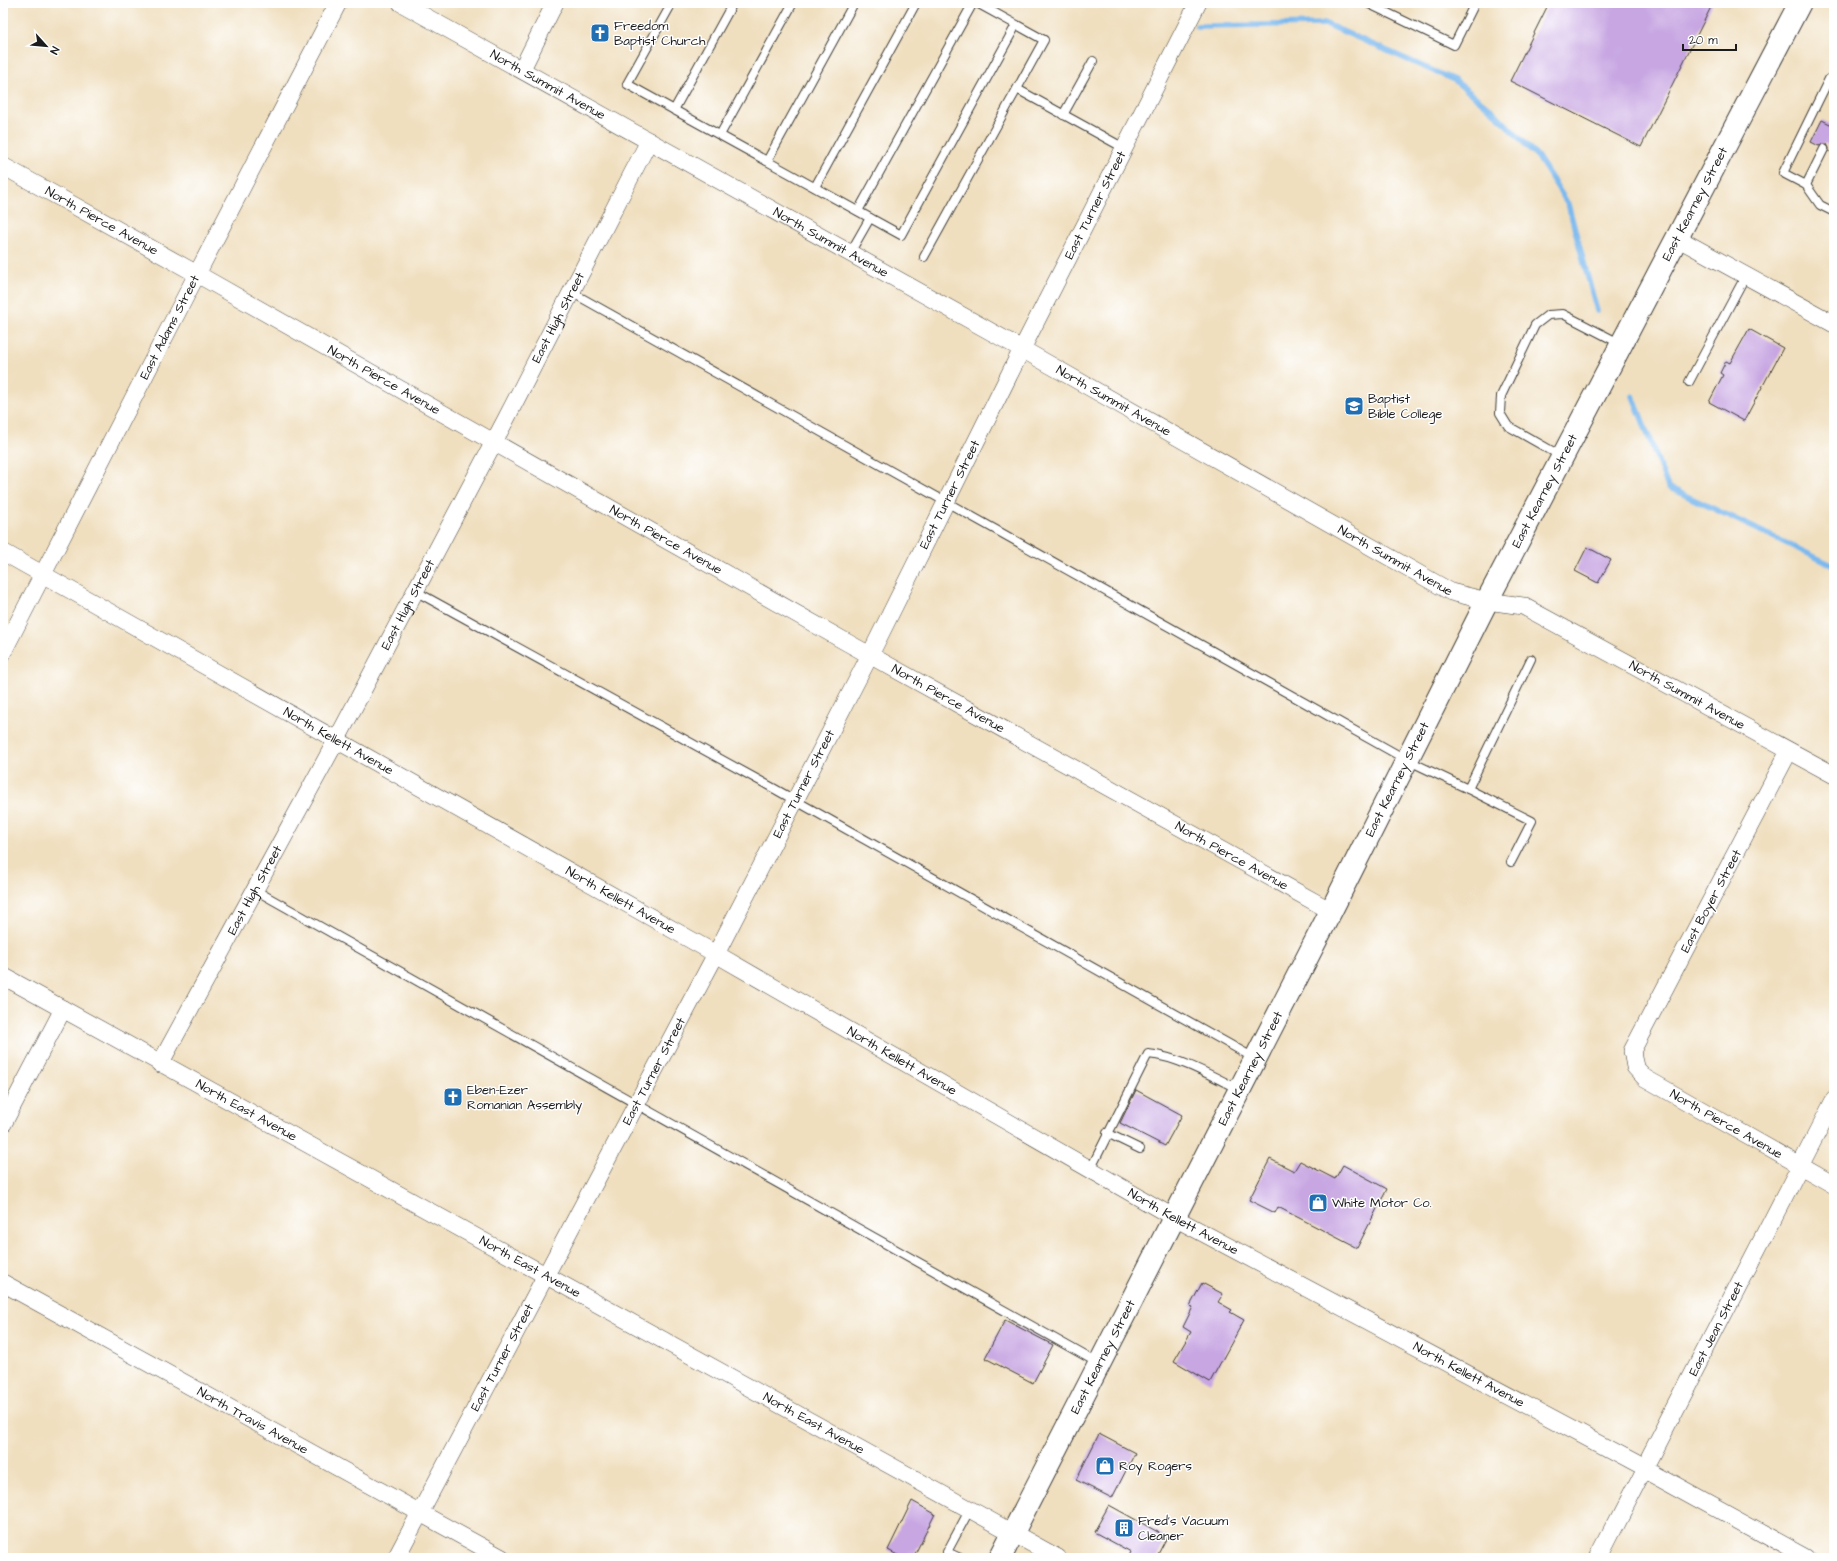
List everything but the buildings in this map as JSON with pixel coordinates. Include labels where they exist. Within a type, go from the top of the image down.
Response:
[{"type":"main road","name":"East Kearney Street","points":[[1000,1558],[1098,1363],[1331,911],[1487,601],[1800,3]]},
{"type":"street","name":"East Adams Street","points":[[3,652],[338,3]]},
{"type":"street","name":"North Summit Avenue","points":[[401,3],[522,69],[1022,349],[1451,592],[1487,601],[1523,606],[1834,775]]},
{"type":"street","points":[[522,69],[555,3]]},
{"type":"street","name":"East Turner Street","points":[[396,1558],[716,954],[870,655],[1022,349],[1198,3]]},
{"type":"street","name":"East High Street","points":[[160,1064],[336,741],[494,442],[649,141]]},
{"type":"street","name":"North Pierce Avenue","points":[[3,166],[197,274],[870,655],[1331,911]]},
{"type":"street","points":[[1677,238],[1834,324]]},
{"type":"street","name":"North Kellett Avenue","points":[[3,552],[716,954],[1173,1217],[1644,1468],[1808,1558]]},
{"type":"street","name":"East Boyer Street","points":[[1632,1051],[1789,751]]},
{"type":"street","name":"North East Avenue","points":[[3,976],[160,1064],[547,1275],[1058,1558]]},
{"type":"street","points":[[3,1124],[63,1009]]},
{"type":"street","name":"North Pierce Avenue","points":[[1632,1051],[1635,1067],[1645,1078],[1834,1185]]},
{"type":"street","name":"East Jean Street","points":[[1598,1558],[1834,1100]]},
{"type":"street","name":"North Travis Avenue","points":[[3,1283],[502,1558]]},
{"type":"lane","points":[[672,3],[628,84],[901,235],[1016,25]]},
{"type":"lane","points":[[674,110],[733,3]]},
{"type":"lane","points":[[720,135],[793,3]]},
{"type":"lane","points":[[767,161],[854,3]]},
{"type":"lane","points":[[815,187],[916,3]]},
{"type":"lane","points":[[858,211],[972,3]]},
{"type":"lane","points":[[924,257],[1044,40],[976,3]]},
{"type":"lane","points":[[1367,3],[1454,45],[1476,3]]},
{"type":"lane","points":[[1064,115],[1093,61]]},
{"type":"lane","points":[[1834,76],[1829,79],[1783,173],[1806,185],[1820,205],[1834,212]]},
{"type":"lane","points":[[1017,89],[1124,148]]},
{"type":"lane","points":[[1806,185],[1824,149]]},
{"type":"lane","points":[[850,253],[870,218]]},
{"type":"lane","points":[[1689,382],[1746,276]]},
{"type":"lane","points":[[571,292],[1407,760],[1532,821],[1511,862]]},
{"type":"lane","points":[[1563,456],[1508,426],[1500,413],[1501,396],[1535,325],[1548,315],[1563,314],[1622,345]]},
{"type":"lane","points":[[415,591],[795,800],[1254,1059]]},
{"type":"lane","points":[[1468,789],[1531,659]]},
{"type":"lane","points":[[255,890],[1098,1363]]},
{"type":"lane","points":[[1090,1170],[1107,1133],[1148,1054],[1160,1054],[1215,1077],[1239,1089]]},
{"type":"lane","points":[[1107,1133],[1140,1149]]},
{"type":"lane","points":[[960,1558],[947,1552],[970,1509]]},
{"type":"waterway","points":[[1197,26],[1326,24],[1454,80],[1493,111],[1538,157],[1568,204],[1597,311]]},
{"type":"waterway","points":[[1633,396],[1668,487],[1834,566]]},
{"type":"place","name":"Freedom Baptist Church","points":[[600,33]]},
{"type":"place","name":"Baptist Bible College","points":[[1354,406]]},
{"type":"place","name":"Eben-Ezer Romanian Assembly","points":[[453,1097]]},
{"type":"place","name":"White Motor Co.","points":[[1318,1203]]},
{"type":"place","name":"Roy Rogers","points":[[1105,1466]]},
{"type":"place","name":"Fred's Vacuum Cleaner","points":[[1124,1528]]}]
